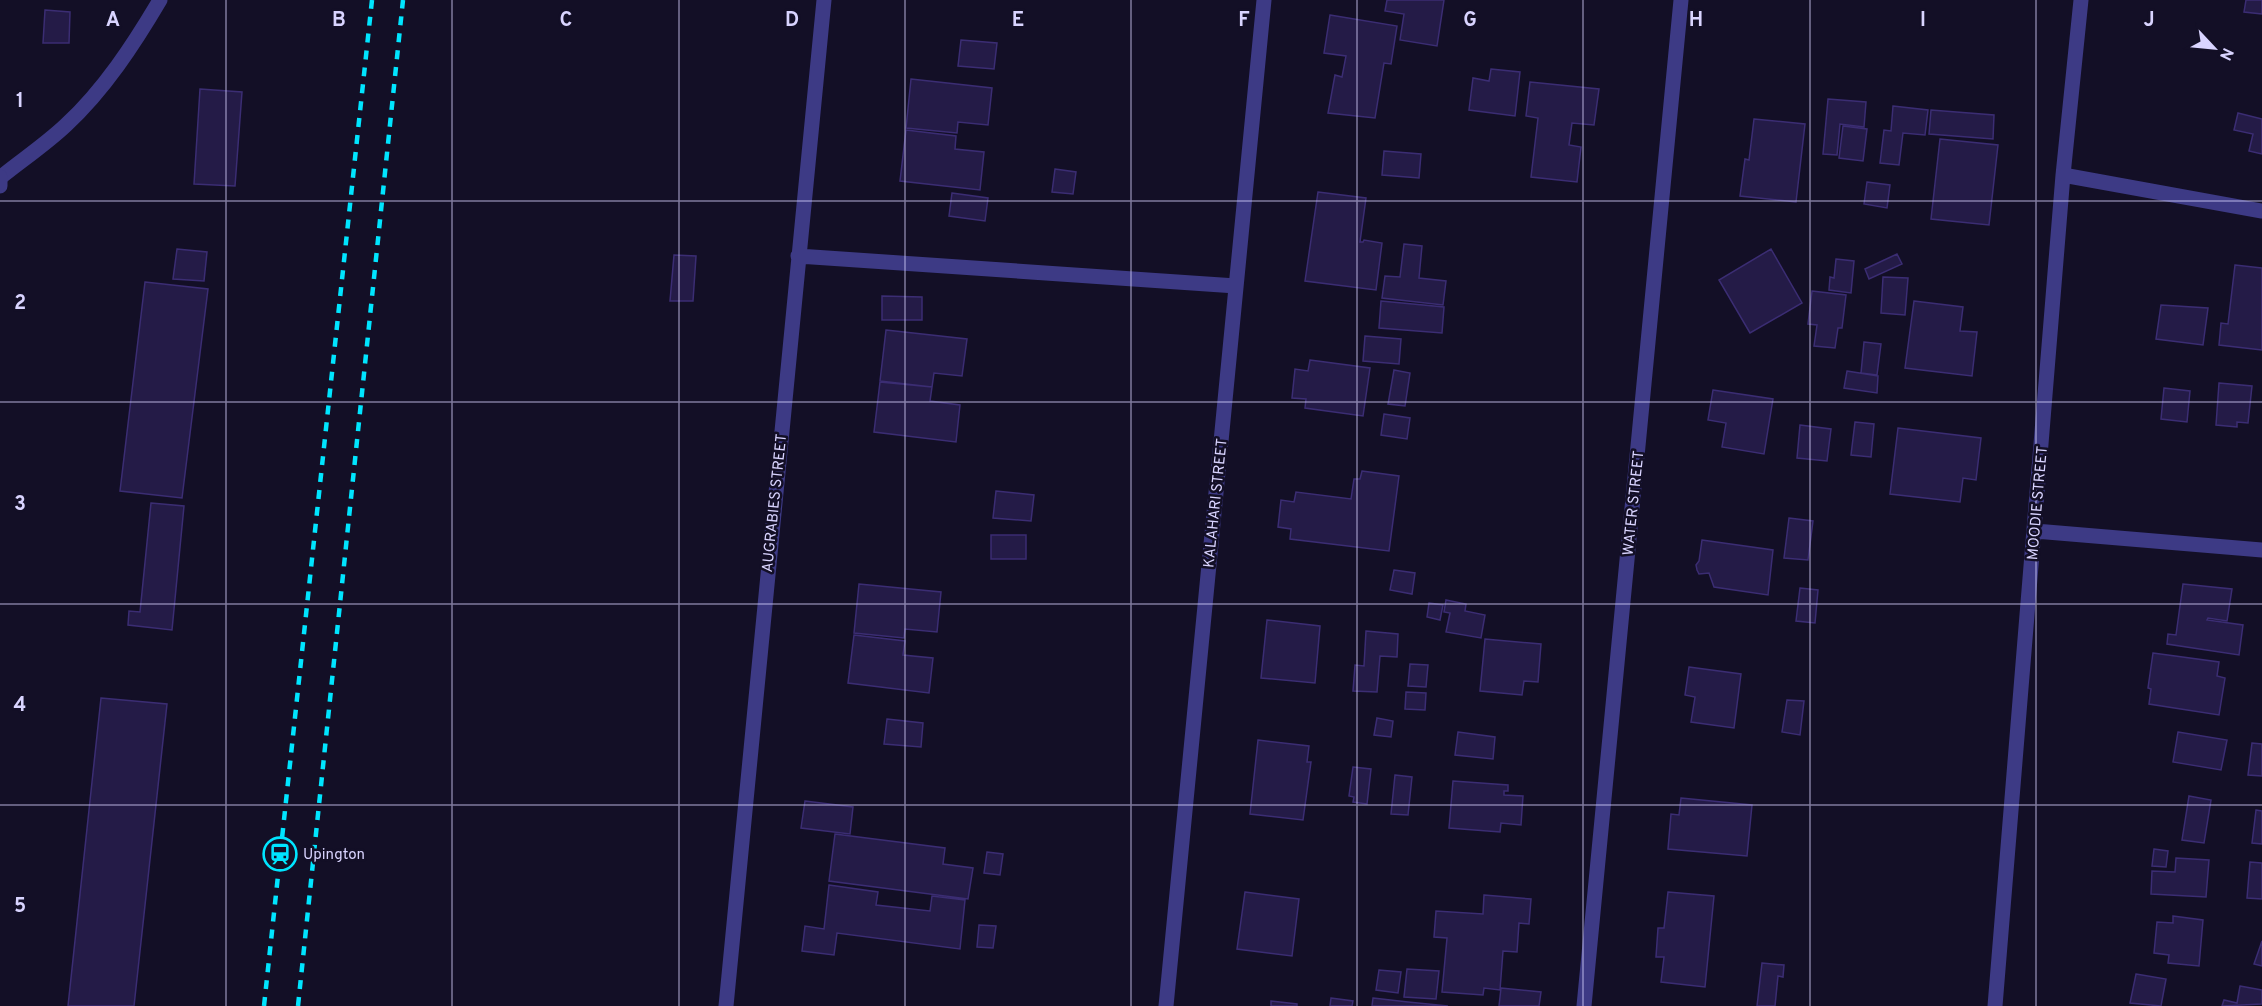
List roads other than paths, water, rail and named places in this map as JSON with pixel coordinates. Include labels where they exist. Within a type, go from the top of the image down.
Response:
[{"type":"street","points":[[0,186],[0,177],[65,125],[92,98],[141,32],[160,0]]},
{"type":"street","name":"AUGRABIES STREET","points":[[726,1006],[824,0]]},
{"type":"street","name":"KALAHARI STREET","points":[[1166,1006],[1264,0]]},
{"type":"street","name":"WATER STREET","points":[[1584,1006],[1681,0]]},
{"type":"street","name":"MOODIE STREET","points":[[1995,1006],[2063,175],[2080,0]]},
{"type":"street","points":[[2063,175],[2262,211]]},
{"type":"street","points":[[798,256],[1236,286]]},
{"type":"street","points":[[2035,531],[2262,550]]},
{"type":"railway","points":[[264,1006],[372,0]]},
{"type":"railway","points":[[298,1006],[403,0]]},
{"type":"place","name":"Upington","points":[[280,854]]}]
